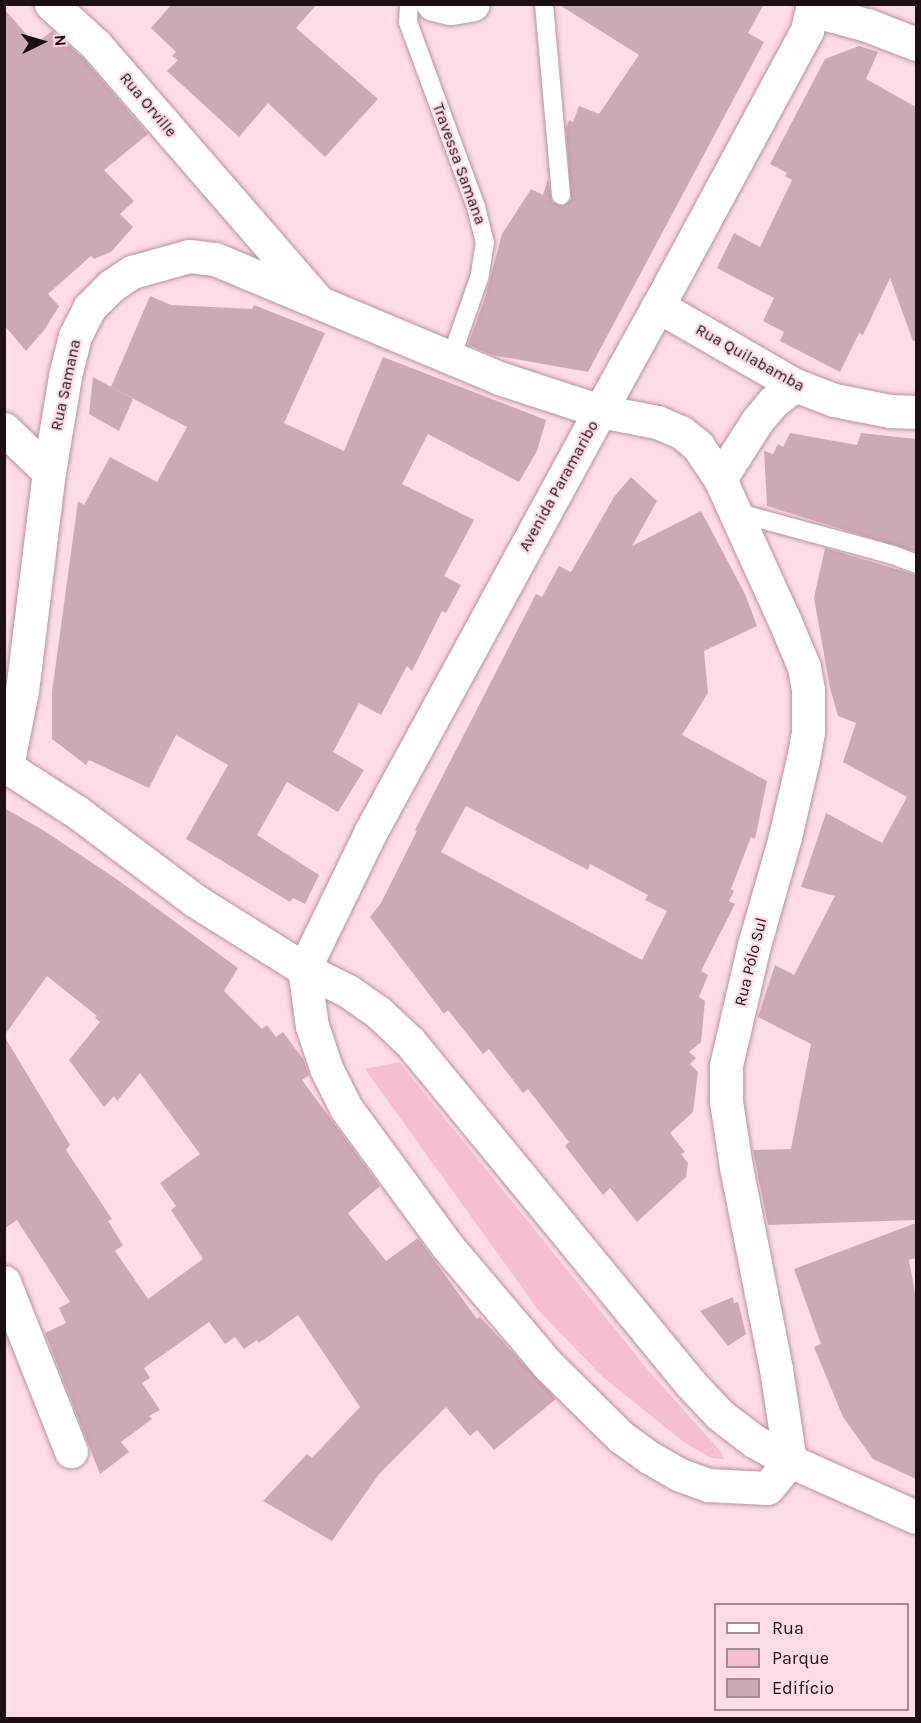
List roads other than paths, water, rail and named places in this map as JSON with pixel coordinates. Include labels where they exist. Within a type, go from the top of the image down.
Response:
[{"type":"street","name":"Rua Orville","points":[[51,4],[96,45],[322,305]]},
{"type":"street","points":[[433,4],[451,8],[473,4]]},
{"type":"street","points":[[813,7],[916,44]]},
{"type":"street","name":"Avenida Paramaribo","points":[[304,969],[371,831],[807,30],[813,7]]},
{"type":"street","points":[[215,260],[240,212]]},
{"type":"street","name":"Rua Samana","points":[[5,766],[22,691],[49,471],[65,376],[75,336],[89,308],[111,286],[132,272],[189,256],[215,260],[499,378],[600,411]]},
{"type":"street","name":"Rua Quilabamba","points":[[658,306],[795,385],[834,400],[890,411],[916,412]]},
{"type":"street","points":[[720,479],[757,421],[773,402],[795,385]]},
{"type":"street","name":"Rua Pólo Sul","points":[[600,411],[657,422],[681,432],[698,446],[720,479],[804,667],[808,701],[808,732],[803,759],[785,837],[754,945],[726,1065],[726,1085],[746,1222],[776,1368],[790,1461]]},
{"type":"street","points":[[4,429],[49,471]]},
{"type":"street","points":[[5,766],[77,812],[194,900],[304,969],[348,991],[378,1012],[410,1042],[689,1382],[720,1415],[754,1441],[790,1461],[916,1517]]},
{"type":"street","points":[[304,969],[312,1026],[326,1068],[346,1108],[448,1247],[494,1304],[581,1400],[622,1438],[650,1458],[680,1475],[708,1485],[767,1488],[790,1461]]},
{"type":"street","points":[[4,1282],[71,1451]]},
{"type":"lane","name":"Travessa Samana","points":[[409,4],[408,22],[476,207],[485,243],[479,278],[451,358]]},
{"type":"lane","points":[[544,4],[561,195]]},
{"type":"lane","points":[[735,512],[893,555],[916,564]]}]
